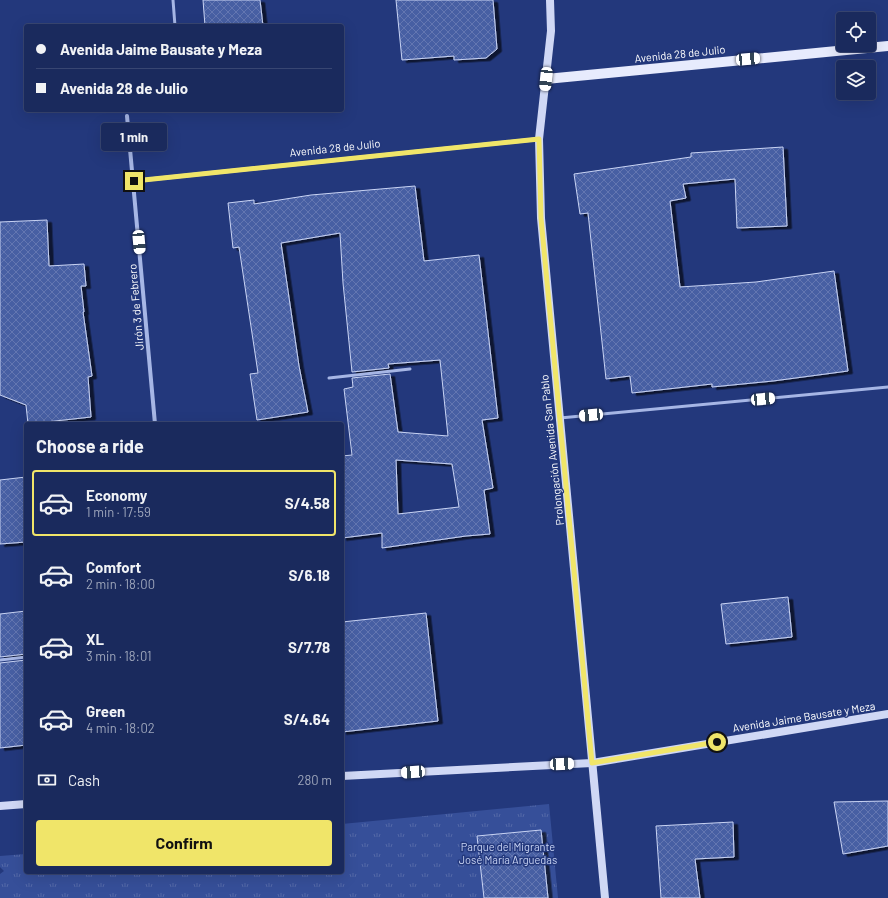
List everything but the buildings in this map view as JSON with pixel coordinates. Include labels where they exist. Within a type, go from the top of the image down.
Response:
[{"type":"main road","name":"Avenida 28 de Julio","points":[[546,79],[888,46]]},
{"type":"street","name":"Prolongación Avenida San Pablo","points":[[550,0],[551,31],[539,139],[541,218],[605,898]]},
{"type":"street","name":"Jirón 3 de Febrero","points":[[127,116],[155,422]]},
{"type":"street","name":"Avenida 28 de Julio","points":[[134,181],[539,139]]},
{"type":"street","name":"Avenida Jaime Bausate y Meza","points":[[344,776],[592,763],[888,714]]},
{"type":"street","points":[[0,806],[24,804]]},
{"type":"lane","points":[[173,0],[175,24]]},
{"type":"lane","points":[[330,378],[410,369]]},
{"type":"lane","points":[[560,418],[888,387]]},
{"type":"lane","points":[[0,660],[24,657]]},
{"type":"green space","name":"Parque del Migrante José María Arguedas","points":[[549,804],[558,898],[0,898],[0,874],[4,871],[0,867],[0,856],[24,854],[24,874],[344,874],[344,824]]},
{"type":"route","points":[[134,181],[539,139],[541,218],[592,763],[717,742]]}]
